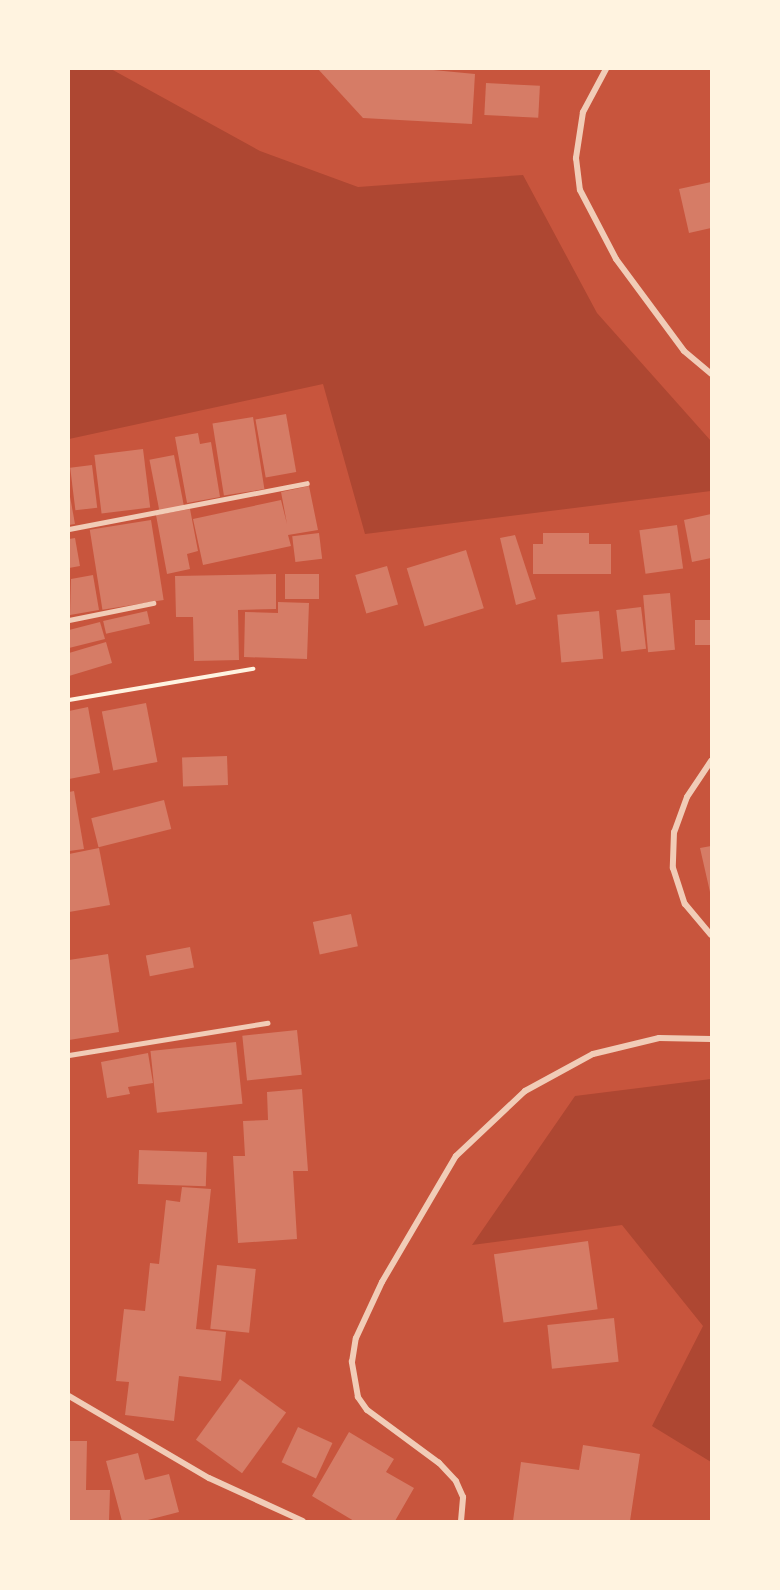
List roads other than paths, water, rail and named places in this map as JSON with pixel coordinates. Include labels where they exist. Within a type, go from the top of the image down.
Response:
[{"type":"street","points":[[606,69],[583,112],[576,158],[580,190],[616,259],[684,351],[711,374]]},
{"type":"street","points":[[711,761],[687,797],[674,832],[673,868],[685,904],[711,935]]},
{"type":"street","points":[[461,1521],[463,1497],[456,1481],[439,1463],[367,1410],[358,1397],[352,1362],[356,1338],[382,1282],[456,1156],[525,1091],[593,1054],[659,1038],[711,1039]]},
{"type":"street","points":[[69,1396],[209,1478],[303,1521]]},
{"type":"lane","points":[[69,529],[307,483]]},
{"type":"lane","points":[[69,620],[153,603]]},
{"type":"lane","points":[[69,1055],[267,1023]]}]
